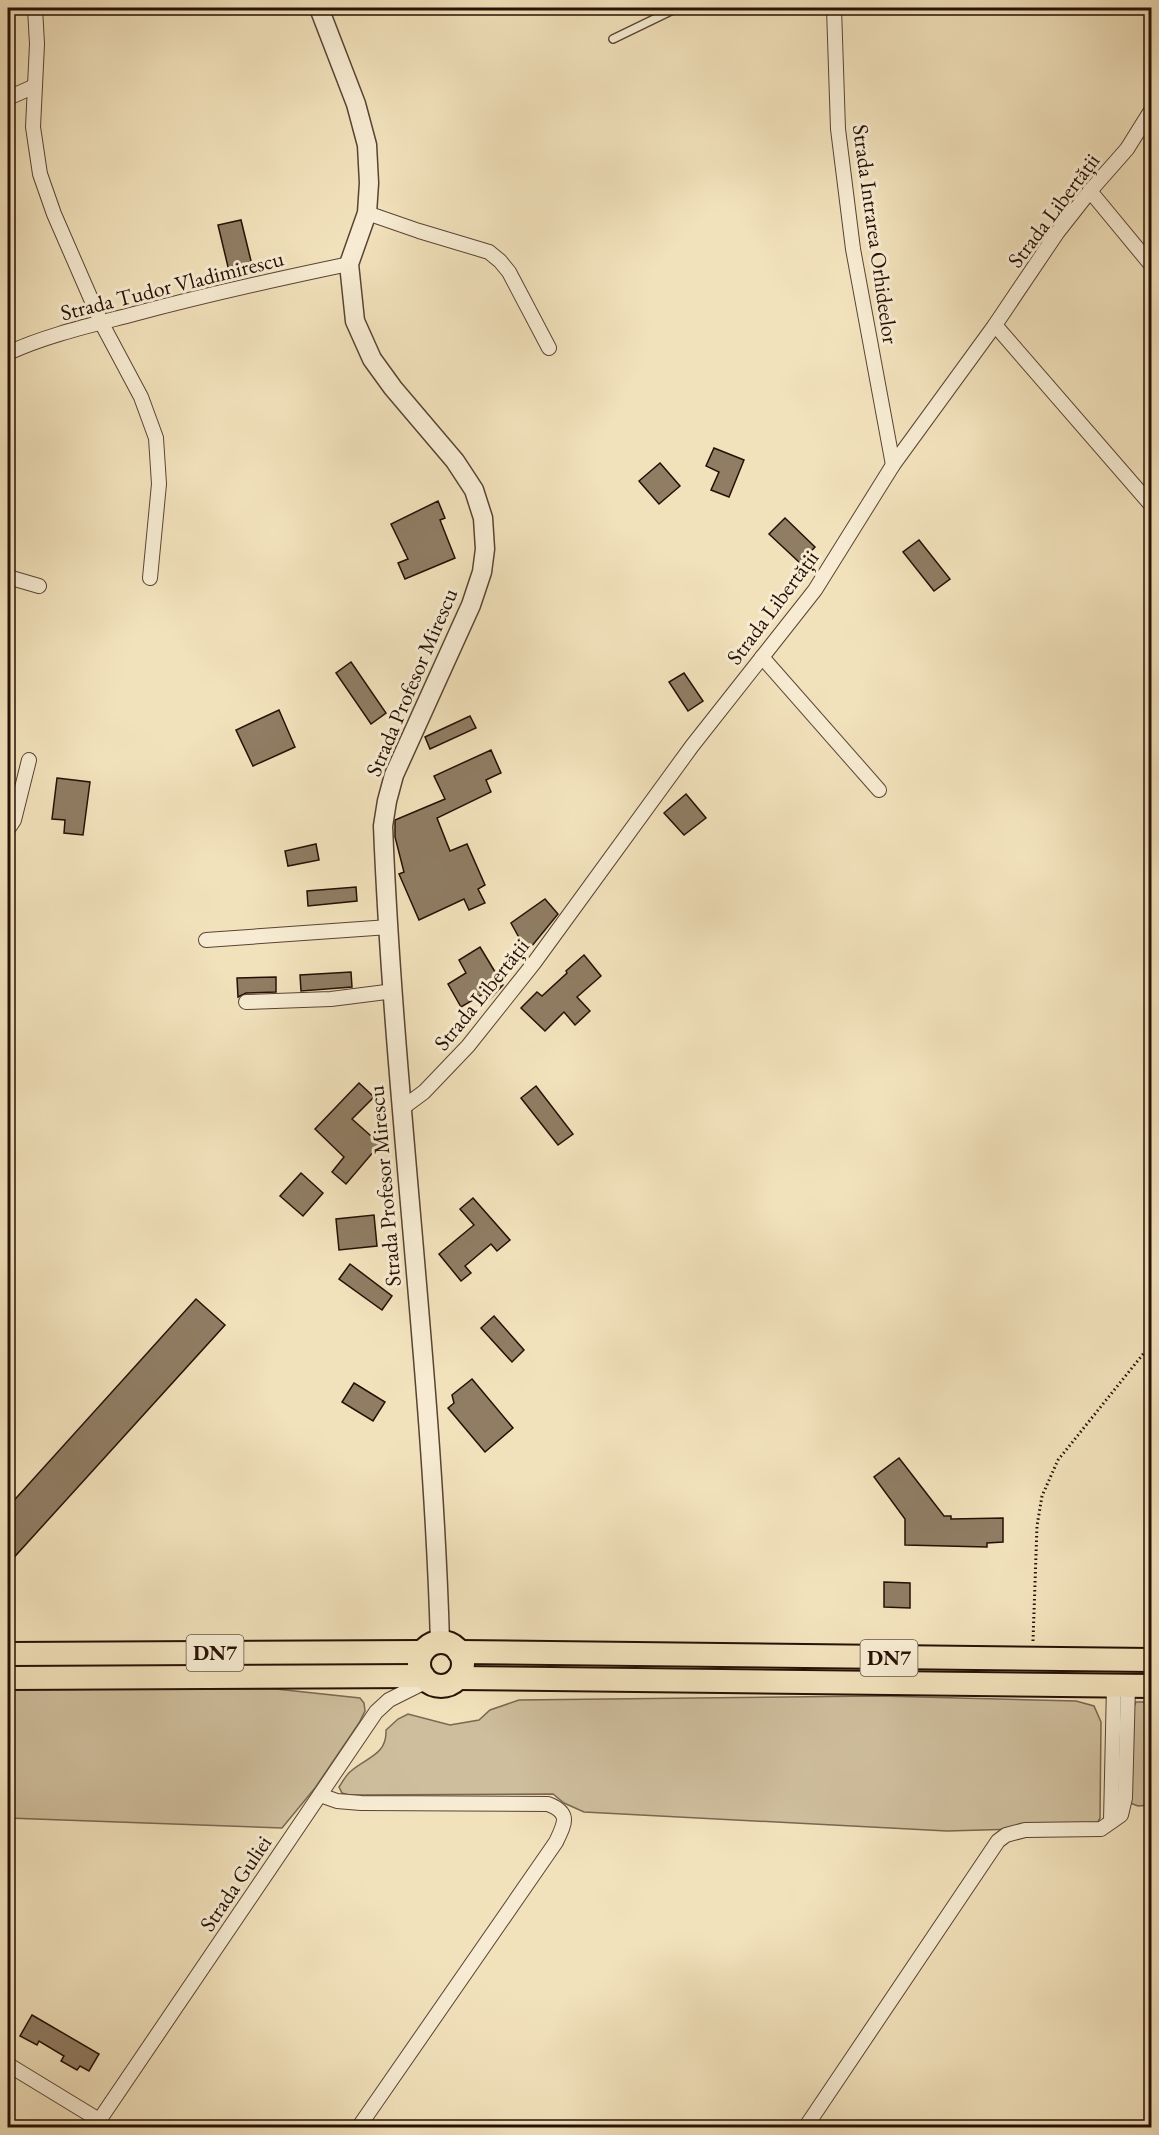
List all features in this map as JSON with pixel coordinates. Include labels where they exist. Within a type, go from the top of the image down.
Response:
[{"type":"main road","name":"DN7","points":[[8,1654],[440,1649],[1152,1660]]},
{"type":"main road","points":[[425,1679],[419,1666],[440,1649],[463,1659],[463,1667],[458,1678]]},
{"type":"main road","name":"DN7","points":[[8,1678],[425,1679],[439,1686],[458,1678],[1152,1686]]},
{"type":"street","points":[[35,8],[37,44],[33,127],[40,174],[54,214],[101,322],[141,397],[156,438],[159,484],[150,578]]},
{"type":"street","name":"Strada Profesor Mirescu","points":[[319,8],[356,104],[367,145],[369,183],[367,213],[349,264],[355,321],[372,359],[393,388],[455,461],[474,490],[483,518],[486,549],[482,572],[471,605],[394,775],[383,826],[401,1109],[434,1493],[440,1649]]},
{"type":"street","name":"Strada Intrarea Orhideelor","points":[[834,8],[838,129],[853,249],[893,465]]},
{"type":"street","points":[[8,98],[34,86]]},
{"type":"street","name":"Strada Libertății","points":[[401,1109],[444,1074],[468,1046],[534,963],[627,834],[815,590],[893,465],[995,326],[1057,233],[1127,149],[1152,109]]},
{"type":"street","points":[[1090,191],[1152,266]]},
{"type":"street","points":[[367,213],[489,252],[508,272],[549,348]]},
{"type":"street","name":"Strada Tudor Vladimirescu","points":[[8,353],[101,322],[225,290],[349,264]]},
{"type":"street","points":[[995,326],[1152,506]]},
{"type":"street","points":[[8,578],[39,586]]},
{"type":"street","points":[[762,657],[879,790]]},
{"type":"street","points":[[8,829],[14,820],[29,760]]},
{"type":"street","points":[[206,940],[390,927]]},
{"type":"street","points":[[246,1002],[331,999],[394,991]]},
{"type":"street","name":"Strada Guliei","points":[[97,2124],[376,1712],[389,1700],[425,1679]]},
{"type":"street","points":[[805,2127],[998,1841],[1014,1832],[1025,1830],[1101,1829],[1111,1821],[1121,1686]]},
{"type":"street","points":[[320,1794],[337,1801],[361,1803],[548,1804],[559,1808],[564,1816],[564,1826],[556,1842],[358,2127]]},
{"type":"street","points":[[12,2067],[97,2124]]},
{"type":"lane","points":[[613,39],[678,8]]},
{"type":"path","points":[[1032,1659],[1037,1526],[1042,1496],[1058,1460],[1152,1343]]},
{"type":"shaded area","points":[[8,1688],[276,1689],[360,1698],[364,1703],[365,1711],[315,1788],[282,1828],[8,1818]]},
{"type":"shaded area","points":[[879,1696],[1076,1701],[1094,1706],[1101,1722],[1100,1818],[1096,1825],[947,1831],[584,1812],[564,1803],[553,1794],[349,1795],[342,1793],[339,1787],[349,1773],[380,1750],[386,1730],[398,1719],[408,1714],[450,1725],[479,1720],[490,1710],[519,1700]]},
{"type":"shaded area","points":[[1136,1702],[1151,1702],[1151,1805],[1138,1806],[1130,1803],[1132,1711]]},
{"type":"building","points":[[241,220],[252,265],[229,271],[218,225]]},
{"type":"building","points":[[714,448],[744,460],[729,497],[711,490],[719,472],[706,466]]},
{"type":"building","points":[[660,463],[680,486],[659,504],[639,481]]},
{"type":"building","points":[[438,501],[445,518],[440,520],[455,558],[405,579],[398,563],[408,559],[391,524]]},
{"type":"building","points":[[785,518],[815,547],[800,563],[769,534]]},
{"type":"building","points":[[919,540],[950,579],[934,591],[903,552]]},
{"type":"building","points":[[351,662],[386,713],[371,724],[336,673]]},
{"type":"building","points":[[684,673],[703,701],[688,711],[669,682]]},
{"type":"building","points":[[279,710],[295,747],[253,766],[236,730]]},
{"type":"building","points":[[470,716],[476,728],[430,749],[425,737]]},
{"type":"building","points":[[491,750],[501,773],[486,780],[491,792],[437,818],[450,851],[467,844],[485,885],[478,889],[485,903],[469,910],[464,899],[419,920],[399,874],[404,872],[395,837],[395,820],[445,799],[434,776]]},
{"type":"building","points":[[57,778],[90,782],[83,835],[64,833],[65,820],[52,819]]},
{"type":"building","points":[[686,794],[706,818],[684,835],[664,813]]},
{"type":"building","points":[[316,844],[319,860],[288,866],[285,851]]},
{"type":"building","points":[[356,887],[357,901],[308,906],[307,891]]},
{"type":"building","points":[[545,899],[558,914],[527,952],[511,923]]},
{"type":"building","points":[[480,947],[503,985],[488,1001],[483,994],[461,1007],[448,984],[466,973],[459,960]]},
{"type":"building","points":[[584,955],[601,976],[577,997],[590,1011],[575,1025],[564,1012],[545,1031],[521,1008],[537,992],[542,996]]},
{"type":"building","points":[[351,972],[352,987],[301,991],[300,975]]},
{"type":"building","points":[[276,977],[276,992],[246,993],[238,997],[237,978]]},
{"type":"building","points":[[359,1083],[374,1097],[352,1119],[380,1144],[346,1184],[332,1172],[344,1157],[315,1129]]},
{"type":"building","points":[[536,1086],[573,1134],[558,1145],[521,1098]]},
{"type":"building","points":[[301,1173],[323,1193],[303,1216],[280,1196]]},
{"type":"building","points":[[473,1198],[510,1240],[497,1251],[491,1244],[465,1266],[471,1273],[461,1281],[439,1254],[474,1225],[460,1209]]},
{"type":"building","points":[[374,1215],[377,1246],[339,1250],[336,1219]]},
{"type":"building","points":[[350,1264],[392,1296],[382,1310],[339,1279]]},
{"type":"building","points":[[196,1299],[225,1325],[8,1564],[8,1507]]},
{"type":"building","points":[[494,1316],[524,1350],[512,1362],[481,1328]]},
{"type":"building","points":[[472,1379],[513,1428],[485,1452],[448,1408],[454,1403],[452,1395]]},
{"type":"building","points":[[354,1383],[385,1402],[373,1421],[342,1402]]},
{"type":"building","points":[[899,1458],[944,1516],[951,1516],[951,1519],[1003,1518],[1003,1542],[987,1543],[987,1547],[905,1545],[905,1519],[874,1477]]},
{"type":"building","points":[[884,1582],[910,1583],[910,1608],[884,1607]]},
{"type":"building","points":[[32,2015],[99,2054],[89,2071],[80,2066],[77,2070],[61,2061],[64,2056],[39,2041],[37,2045],[20,2036]]}]
